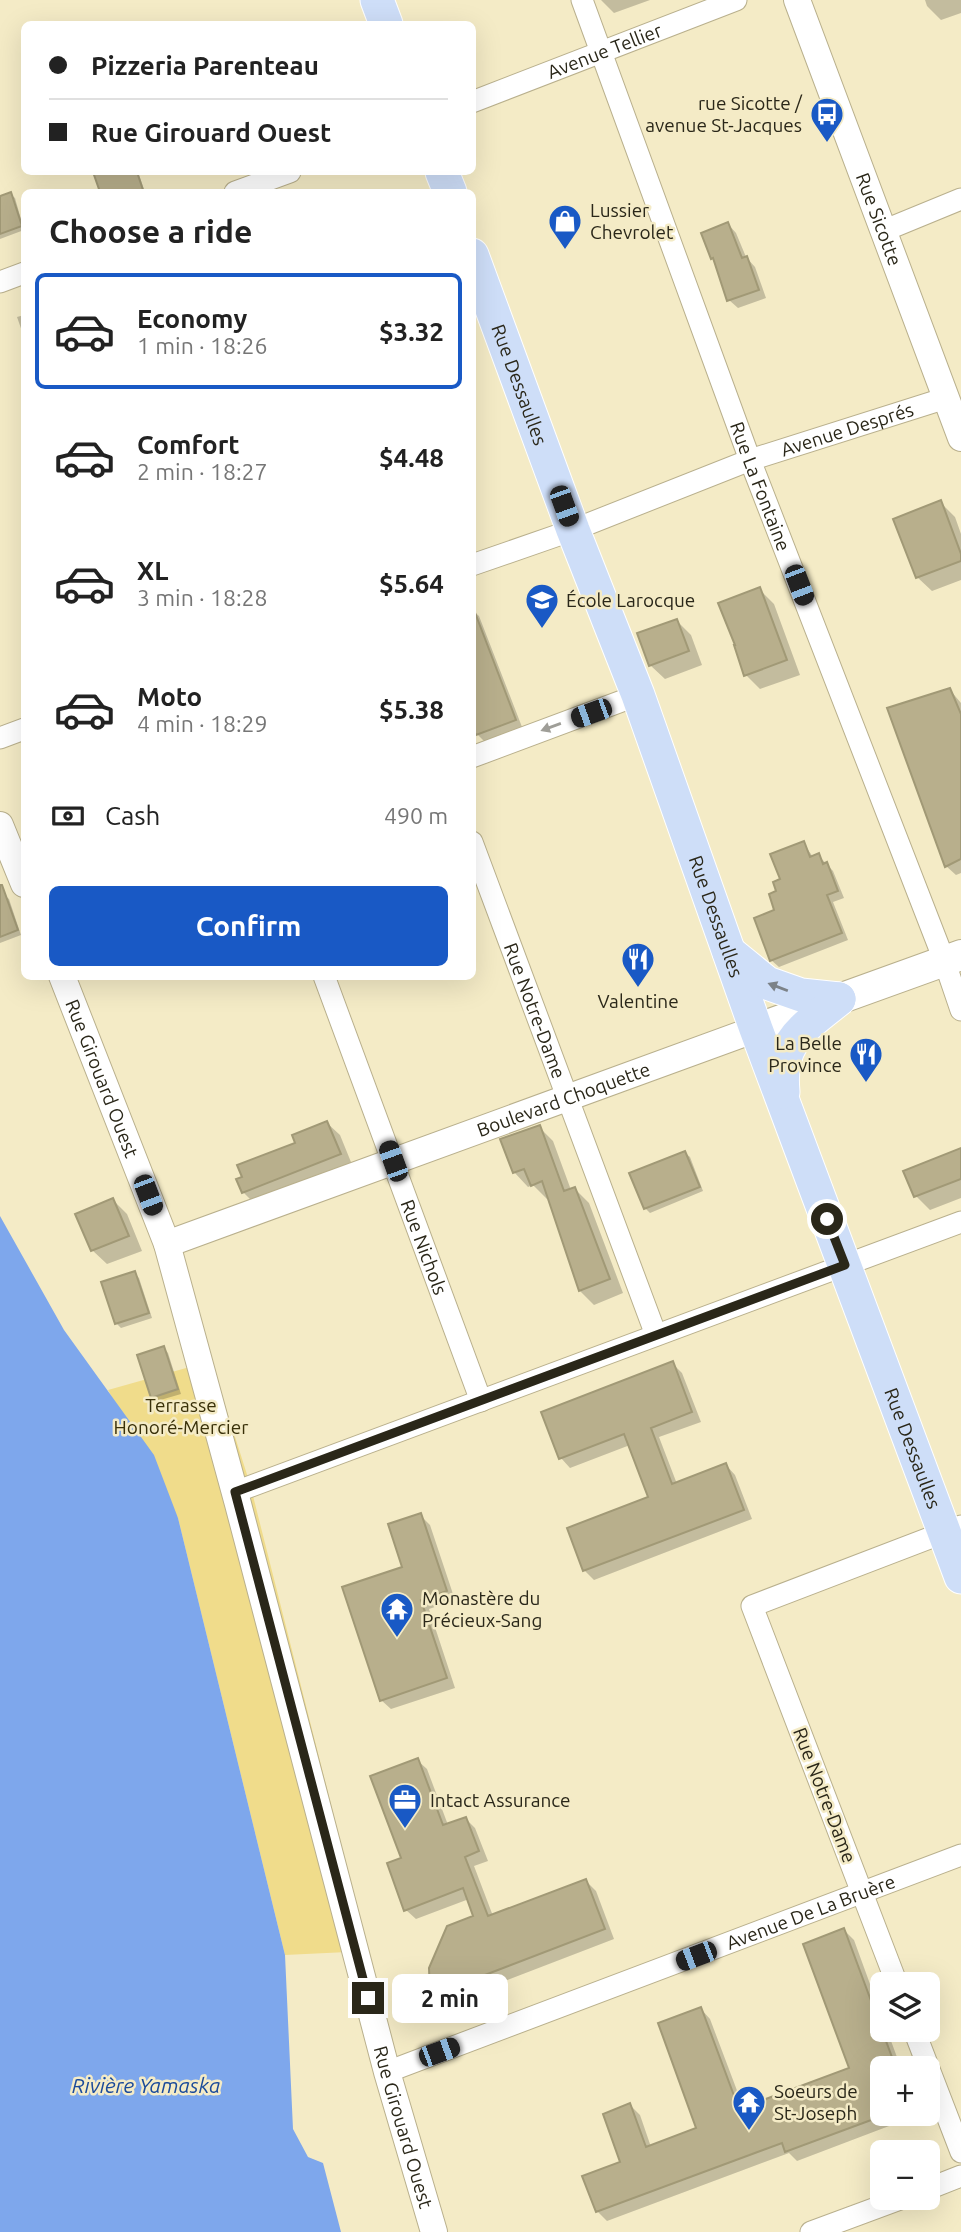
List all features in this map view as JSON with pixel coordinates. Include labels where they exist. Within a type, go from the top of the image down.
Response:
[{"type":"main road","points":[[377,0],[385,21]]},
{"type":"main road","name":"Rue Dessaulles","points":[[476,266],[573,530],[638,695],[756,1029],[845,1265],[953,1529],[961,1577]]},
{"type":"main road","points":[[728,951],[767,983],[801,995],[839,999]]},
{"type":"main road","name":"Boulevard Choquette","points":[[756,1029],[953,958]]},
{"type":"main road","points":[[784,1103],[782,1079],[788,1046],[795,1036],[839,999]]},
{"type":"street","name":"Rue La Fontaine","points":[[582,0],[750,460],[953,958],[961,1010]]},
{"type":"street","name":"Avenue Tellier","points":[[476,100],[736,0]]},
{"type":"street","name":"Rue Sicotte","points":[[797,0],[961,438]]},
{"type":"street","points":[[243,189],[282,175]]},
{"type":"street","points":[[883,231],[961,199]]},
{"type":"street","points":[[0,282],[21,274]]},
{"type":"street","name":"Avenue Després","points":[[476,564],[573,530],[750,460],[946,398]]},
{"type":"street","points":[[476,756],[638,695]]},
{"type":"street","points":[[0,738],[21,730]]},
{"type":"street","points":[[0,825],[21,877]]},
{"type":"street","name":"Rue Notre-Dame","points":[[476,853],[656,1335]]},
{"type":"street","name":"Rue Girouard Ouest","points":[[64,980],[167,1244],[387,2072],[434,2232]]},
{"type":"street","name":"Rue Nichols","points":[[325,980],[481,1401]]},
{"type":"street","name":"Boulevard Choquette","points":[[167,1244],[756,1029]]},
{"type":"street","points":[[235,1492],[961,1222]]},
{"type":"street","name":"Rue Notre-Dame","points":[[892,1972],[752,1606],[953,1529]]},
{"type":"street","name":"Avenue De La Bruère","points":[[387,2072],[961,1855]]},
{"type":"street","points":[[919,2042],[961,2152]]},
{"type":"street","points":[[940,2184],[961,2176]]},
{"type":"street","points":[[811,2232],[871,2210]]},
{"type":"green space","name":"Terrasse Honoré-Mercier","points":[[211,1361],[250,1484],[368,1951],[285,1955],[178,1518],[108,1390]]},
{"type":"water","name":"Rivière Yamaska","points":[[0,1216],[64,1330],[154,1455],[178,1518],[285,1955],[293,2129],[308,2157],[323,2163],[341,2232],[0,2232]]},
{"type":"building","points":[[94,175],[138,175],[143,189],[99,189]]},
{"type":"building","points":[[11,192],[21,226],[0,234],[0,196]]},
{"type":"building","points":[[728,222],[742,258],[747,256],[759,290],[727,301],[713,258],[711,259],[701,233]]},
{"type":"building","points":[[941,500],[961,554],[961,561],[916,578],[893,519]]},
{"type":"building","points":[[760,587],[787,660],[744,676],[718,603]]},
{"type":"building","points":[[476,615],[516,720],[476,735]]},
{"type":"building","points":[[677,619],[689,651],[649,666],[637,633]]},
{"type":"building","points":[[950,688],[961,714],[961,859],[945,867],[887,708]]},
{"type":"building","points":[[804,841],[810,857],[819,853],[823,864],[827,862],[838,891],[827,895],[842,933],[770,961],[754,918],[774,910],[769,894],[776,891],[773,882],[780,879],[770,854]]},
{"type":"building","points":[[0,885],[18,930],[0,937]]},
{"type":"building","points":[[327,1121],[341,1154],[242,1193],[236,1179],[242,1177],[237,1165],[295,1143],[292,1135]]},
{"type":"building","points":[[540,1125],[564,1191],[575,1187],[610,1279],[579,1291],[542,1181],[531,1186],[524,1169],[513,1173],[500,1139]]},
{"type":"building","points":[[961,1148],[961,1179],[914,1197],[903,1171]]},
{"type":"building","points":[[685,1151],[700,1187],[644,1209],[629,1173]]},
{"type":"building","points":[[113,1198],[129,1236],[91,1251],[75,1214]]},
{"type":"building","points":[[135,1271],[149,1313],[115,1324],[101,1282]]},
{"type":"building","points":[[164,1346],[178,1389],[151,1398],[137,1355]]},
{"type":"building","points":[[673,1361],[692,1412],[651,1428],[672,1484],[726,1463],[744,1510],[583,1571],[567,1528],[648,1497],[624,1434],[559,1459],[541,1412]]},
{"type":"building","name":"Monastère du Précieux-Sang","points":[[421,1513],[447,1591],[421,1600],[447,1678],[380,1701],[342,1587],[402,1567],[388,1524]]},
{"type":"building","points":[[418,1758],[443,1825],[466,1817],[479,1851],[465,1857],[488,1916],[586,1879],[605,1929],[430,1996],[429,1968],[447,1926],[473,1916],[463,1888],[404,1911],[387,1863],[401,1858],[370,1776]]},
{"type":"building","points":[[844,1928],[870,1998],[870,2042],[886,2042],[892,2056],[870,2056],[870,2120],[785,2152],[782,2143],[596,2212],[582,2176],[620,2162],[603,2114],[630,2103],[646,2147],[696,2128],[658,2023],[701,2007],[739,2109],[849,2068],[803,1944]]},
{"type":"place","name":"rue Sicotte / avenue St-Jacques","points":[[827,144]]},
{"type":"place","name":"Lussier Chevrolet","points":[[565,251]]},
{"type":"place","name":"École Larocque","points":[[542,630]]},
{"type":"place","name":"Valentine","points":[[638,989]]},
{"type":"place","name":"La Belle Province","points":[[866,1084]]},
{"type":"place","name":"Monastère du Précieux-Sang","points":[[397,1639]]},
{"type":"place","name":"Intact Assurance","points":[[405,1830]]},
{"type":"place","name":"Soeurs de St-Joseph","points":[[749,2132]]},
{"type":"route","points":[[368,1998],[235,1492],[845,1265],[827,1219]]}]
